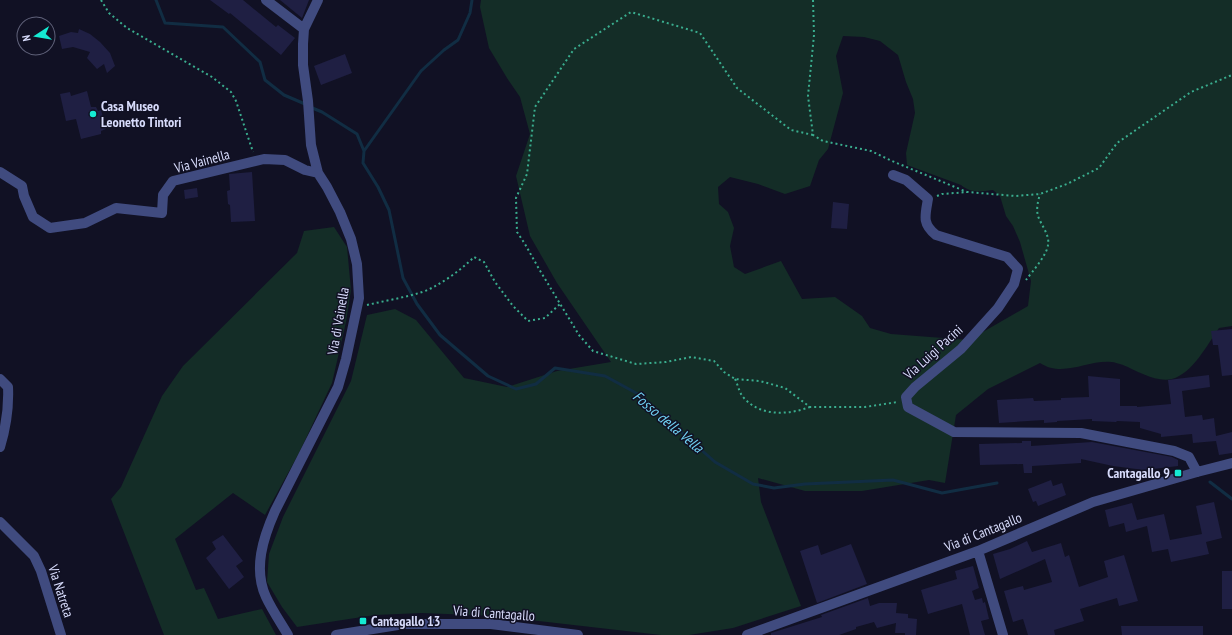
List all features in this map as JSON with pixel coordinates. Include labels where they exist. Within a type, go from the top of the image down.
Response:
[{"type":"street","points":[[266,0],[304,29]]},
{"type":"street","name":"Via di Vainella","points":[[288,635],[266,597],[259,576],[260,558],[266,532],[275,511],[338,387],[359,298],[357,264],[351,239],[327,186],[318,173],[311,145],[308,101],[303,65],[304,29],[318,0]]},
{"type":"street","name":"Via Vainella","points":[[0,172],[22,186],[24,196],[33,217],[50,228],[85,223],[116,208],[162,213],[163,195],[173,182],[264,159],[285,160],[305,170],[318,173]]},
{"type":"street","points":[[893,175],[906,180],[928,199],[926,223],[929,230],[936,235],[1007,257],[1018,269],[1014,284]]},
{"type":"street","name":"Via Luigi Pacini","points":[[1014,284],[998,308],[960,349],[915,387],[906,397],[908,407],[954,432],[1081,433],[1174,451],[1189,457],[1197,472]]},
{"type":"street","points":[[0,379],[8,387],[8,403],[5,430],[0,447]]},
{"type":"street","name":"Via di Cantagallo","points":[[747,635],[978,551],[1093,502],[1232,463]]},
{"type":"street","name":"Via Natreta","points":[[0,522],[34,556],[41,571],[61,635]]},
{"type":"street","points":[[978,551],[1003,635]]},
{"type":"street","name":"Via di Cantagallo","points":[[336,635],[395,625],[420,624],[491,624],[578,635]]},
{"type":"path","points":[[101,0],[109,13],[127,28],[212,76],[231,92],[236,101],[256,161]]},
{"type":"path","points":[[813,0],[814,35],[808,96],[813,135]]},
{"type":"path","points":[[810,407],[785,388],[760,381],[735,379],[724,372],[714,361],[691,357],[666,362],[636,364],[593,351],[580,335],[517,232],[516,198],[527,174],[535,107],[574,49],[631,12],[700,33],[737,88],[791,130],[813,135],[824,141],[871,151],[968,192]]},
{"type":"path","points":[[928,199],[942,194],[968,192],[1014,196],[1040,194],[1067,184],[1100,168],[1117,143],[1192,92],[1232,75]]},
{"type":"path","points":[[1014,284],[1026,281],[1040,262],[1048,245],[1045,228],[1038,215],[1037,204],[1040,194]]},
{"type":"path","points":[[356,308],[419,293],[437,284],[465,266],[474,257],[484,262],[495,282],[513,306],[528,321],[545,318],[560,303]]},
{"type":"path","points":[[735,379],[742,396],[755,407],[776,413],[796,412],[810,407],[866,408],[897,403],[906,397]]},
{"type":"green space","points":[[481,0],[1232,0],[1232,326],[1219,328],[1193,365],[1180,376],[1172,379],[1166,380],[1154,378],[1112,362],[1093,363],[1066,369],[1057,369],[1040,363],[988,389],[956,415],[945,483],[929,480],[862,491],[805,491],[758,478],[761,502],[801,606],[733,628],[689,635],[661,635],[496,616],[422,613],[375,615],[297,627],[282,607],[267,582],[269,554],[283,517],[351,381],[367,315],[395,309],[416,320],[464,378],[507,387],[557,371],[611,362],[557,283],[530,236],[516,176],[530,134],[520,97],[489,48],[480,7]],"holes":[[[843,36],[864,37],[880,41],[898,55],[913,99],[915,113],[906,153],[907,165],[961,185],[972,191],[993,190],[1000,196],[1006,216],[1013,226],[1020,242],[1031,281],[1028,306],[969,340],[891,334],[870,328],[862,316],[835,297],[802,299],[781,261],[745,274],[734,267],[730,246],[734,228],[728,212],[719,204],[718,187],[730,177],[758,184],[785,194],[810,186],[819,160],[828,149],[843,93],[836,56]]]},
{"type":"green space","points":[[334,227],[347,247],[351,290],[346,322],[332,383],[299,453],[265,515],[233,493],[175,539],[196,590],[204,588],[218,619],[262,609],[276,635],[164,635],[111,499],[121,487],[162,396],[183,366],[297,253],[304,231]]},
{"type":"building","points":[[210,0],[243,0],[276,27],[278,25],[295,38],[281,55],[230,13],[229,14]]},
{"type":"building","points":[[280,0],[309,0],[302,18]]},
{"type":"building","points":[[79,29],[90,34],[110,53],[115,66],[107,73],[104,64],[97,69],[87,58],[90,52],[73,47],[62,49],[59,36],[71,32],[78,33]]},
{"type":"building","points":[[345,54],[352,73],[321,85],[314,66]]},
{"type":"building","points":[[87,91],[91,107],[96,107],[98,111],[101,110],[106,129],[101,131],[101,134],[81,139],[76,119],[66,121],[60,94],[70,92],[71,96]]},
{"type":"building","points":[[252,172],[255,221],[231,222],[227,191],[230,190],[229,174]]},
{"type":"building","points":[[197,188],[198,197],[185,199],[184,190]]},
{"type":"building","points":[[833,202],[849,204],[847,229],[831,228]]},
{"type":"building","points":[[1232,329],[1232,375],[1222,376],[1218,345],[1213,345],[1211,331]]},
{"type":"building","points":[[1209,375],[1210,387],[1182,391],[1185,417],[1202,415],[1203,420],[1214,418],[1216,436],[1232,432],[1232,453],[1219,455],[1216,441],[1193,443],[1192,434],[1161,437],[1161,434],[1140,428],[1140,422],[1092,421],[1092,419],[1044,423],[1044,420],[999,423],[997,400],[1033,398],[1034,401],[1089,397],[1088,376],[1120,379],[1120,406],[1137,407],[1171,404],[1168,380]]},
{"type":"building","points":[[1022,441],[1031,441],[1031,446],[1092,442],[1172,457],[1178,460],[1178,466],[1144,470],[1113,466],[1081,459],[1081,463],[1032,466],[1032,473],[1024,473],[1023,464],[980,465],[979,444],[1022,443]]},
{"type":"building","points":[[1051,480],[1053,486],[1062,483],[1066,495],[1038,506],[1036,501],[1033,502],[1028,489]]},
{"type":"building","points":[[1214,502],[1222,538],[1206,542],[1209,554],[1171,562],[1168,549],[1152,552],[1147,526],[1126,532],[1124,523],[1109,527],[1105,510],[1132,503],[1137,520],[1164,514],[1170,540],[1202,534],[1196,506]]},
{"type":"building","points":[[223,535],[243,561],[236,566],[244,577],[229,589],[206,558],[216,549],[212,542]]},
{"type":"building","points":[[1027,541],[1032,552],[1061,543],[1065,557],[1069,555],[1079,587],[1108,577],[1104,561],[1124,555],[1138,601],[1119,606],[1117,598],[1080,609],[1084,621],[1054,630],[1055,635],[1028,635],[1023,619],[1013,622],[1004,591],[1023,586],[1024,590],[1052,582],[1045,559],[1000,579],[993,554],[1010,549]]},
{"type":"building","points":[[851,544],[867,584],[817,603],[800,551],[818,545],[821,555]]},
{"type":"building","points":[[973,566],[979,588],[972,591],[975,600],[982,598],[983,603],[985,602],[989,619],[981,621],[985,635],[970,635],[962,604],[928,614],[921,590],[957,579],[955,571]]},
{"type":"building","points":[[1222,571],[1232,571],[1232,609],[1222,609]]},
{"type":"building","points":[[868,598],[870,606],[879,603],[897,603],[896,613],[908,614],[908,618],[917,619],[916,635],[895,633],[896,623],[877,628],[874,622],[856,627],[856,629],[839,635],[771,635],[771,633],[822,617],[821,615]]},
{"type":"building","points":[[1121,626],[1203,626],[1203,635],[1122,635]]},
{"type":"waterway","points":[[156,0],[165,23],[223,27],[260,62],[265,80],[284,95],[305,104]]},
{"type":"waterway","points":[[364,151],[421,71],[444,50],[458,40],[470,13],[472,0]]},
{"type":"waterway","name":"Fosso della Vella","points":[[310,107],[322,112],[357,134],[364,151],[363,163],[378,187],[389,210],[403,278],[417,304],[440,335],[488,376],[516,389],[536,384],[555,368],[605,376],[638,394],[715,462],[753,484],[774,488],[805,484],[893,480],[942,493],[997,483]]},
{"type":"waterway","name":"Fosso della Vella","points":[[1210,482],[1232,499]]},
{"type":"place","name":"Casa Museo Leonetto Tintori","points":[[93,114]]},
{"type":"place","name":"Cantagallo 9","points":[[1178,473]]},
{"type":"place","name":"Cantagallo 13","points":[[363,621]]}]
